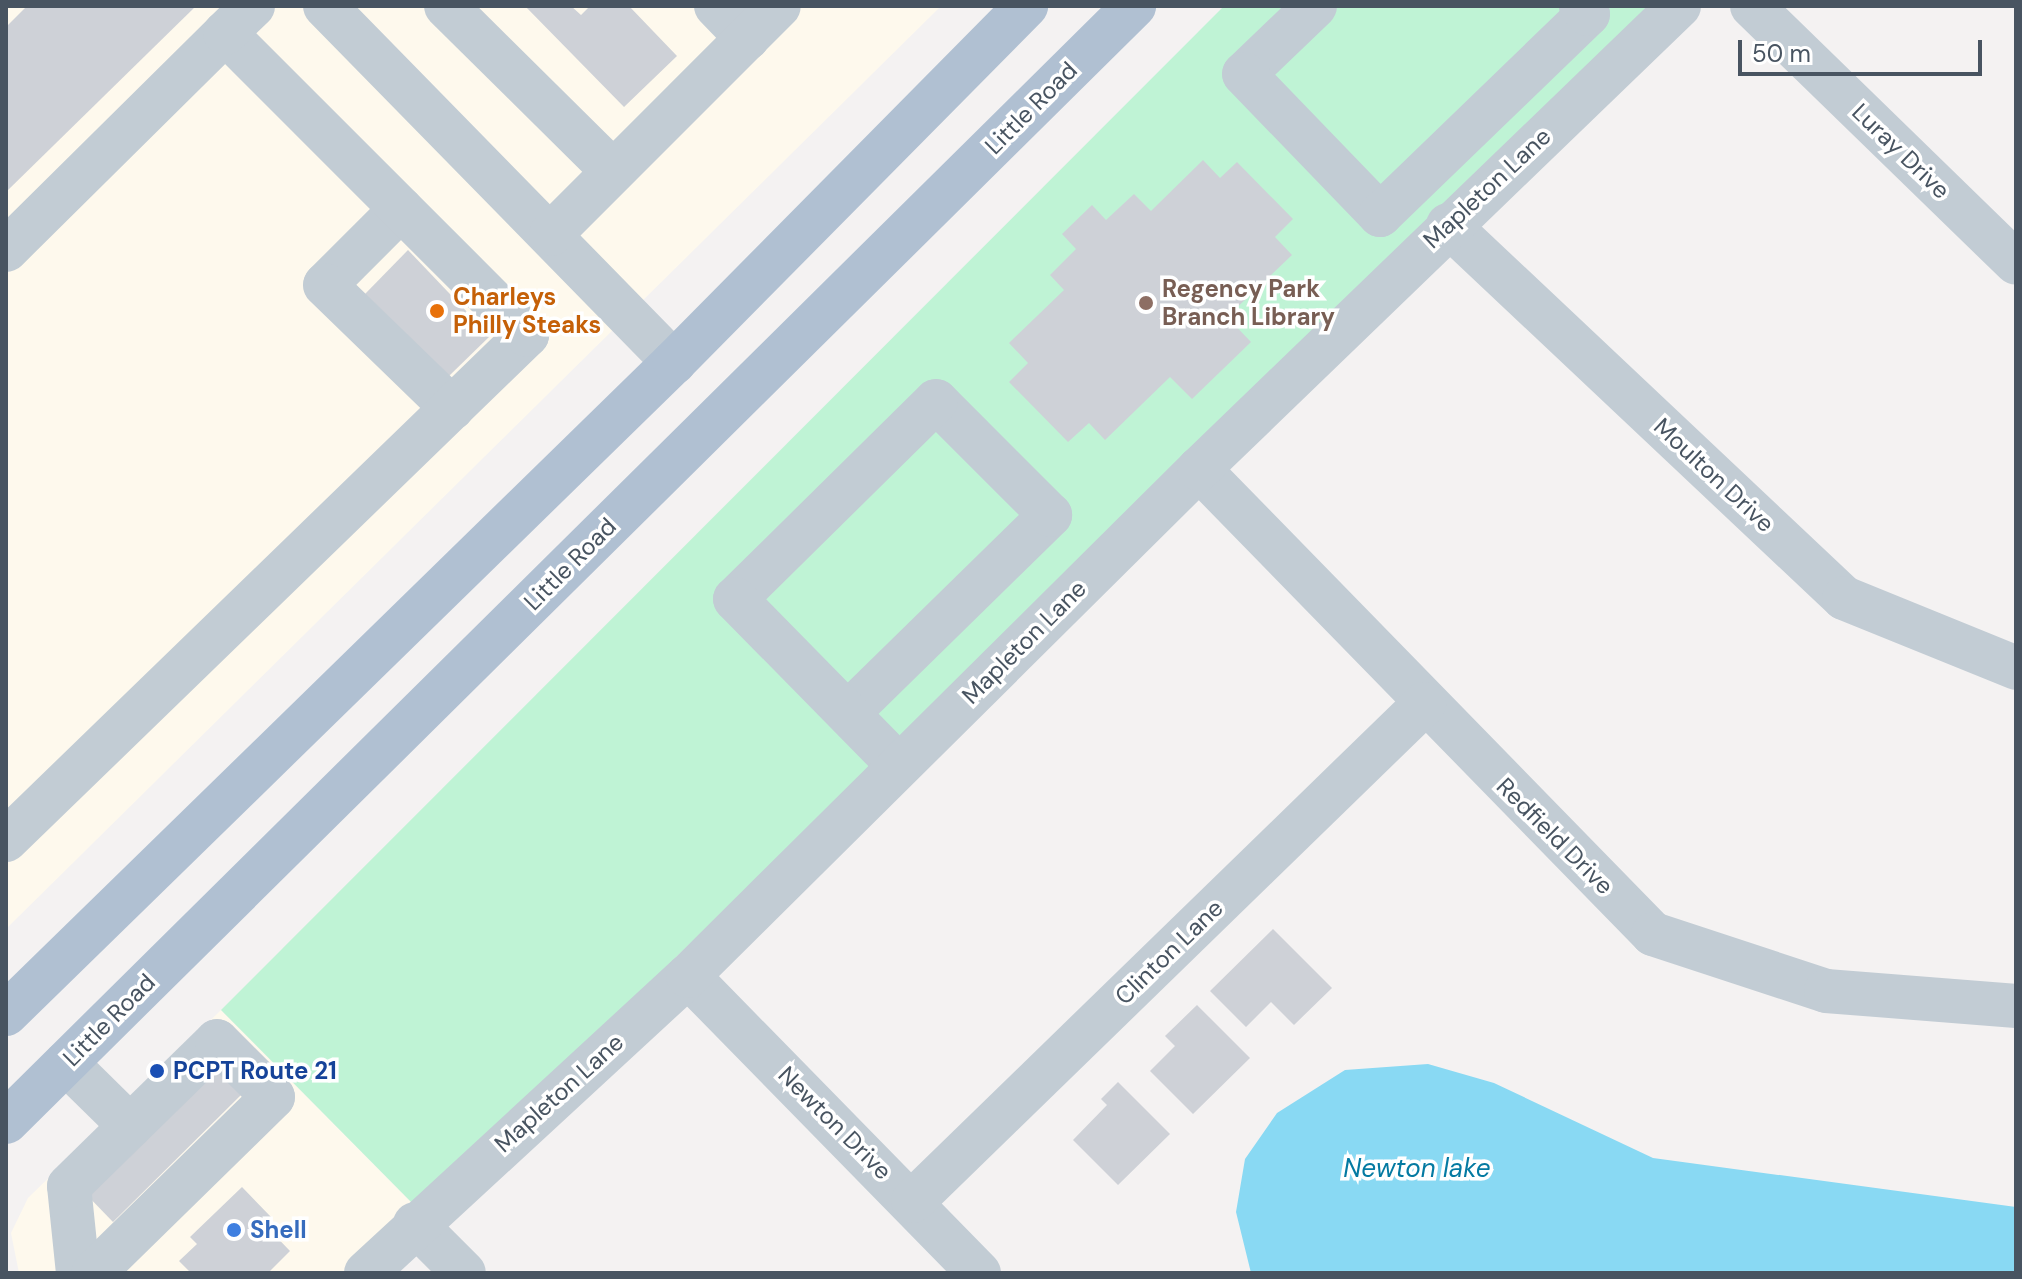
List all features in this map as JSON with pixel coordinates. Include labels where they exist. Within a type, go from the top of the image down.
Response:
[{"type":"main road","points":[[6,1014],[674,362],[1026,6]]},
{"type":"main road","name":"Little Road","points":[[6,1122],[1134,6]]},
{"type":"street","points":[[325,6],[674,362]]},
{"type":"street","points":[[446,6],[613,171]]},
{"type":"street","points":[[716,6],[747,38]]},
{"type":"street","points":[[551,234],[779,6]]},
{"type":"street","points":[[1315,6],[1244,74],[1380,215],[1585,10],[1629,55]]},
{"type":"street","name":"Mapleton Lane","points":[[366,1273],[415,1224],[688,976],[1448,225],[1679,6]]},
{"type":"street","name":"Luray Drive","points":[[1752,6],[2016,263]]},
{"type":"street","points":[[6,250],[239,20],[401,209],[527,335],[10,829]]},
{"type":"street","points":[[401,209],[325,285],[452,408]]},
{"type":"street","name":"Moulton Drive","points":[[1448,225],[1844,598],[2016,668]]},
{"type":"street","points":[[848,713],[1050,515],[936,401],[735,599],[899,766]]},
{"type":"street","name":"Redfield Drive","points":[[1199,469],[1424,704],[1653,934],[1826,991],[2016,1006]]},
{"type":"street","name":"Clinton Lane","points":[[913,1201],[1424,704]]},
{"type":"street","name":"Newton Drive","points":[[688,976],[913,1201],[979,1273]]},
{"type":"street","points":[[78,1273],[69,1186],[217,1041],[273,1097],[93,1273]]},
{"type":"street","points":[[66,1063],[130,1126]]},
{"type":"street","points":[[415,1224],[464,1273]]},
{"type":"shaded area","points":[[6,6],[941,6],[6,929]]},
{"type":"shaded area","points":[[221,1010],[418,1209],[350,1273],[19,1273],[11,1233],[28,1198]]},
{"type":"green space","points":[[1224,6],[1651,6],[418,1209],[221,1010]]},
{"type":"water","name":"Newton lake","points":[[1428,1064],[1494,1083],[1653,1158],[2016,1207],[2016,1273],[1251,1273],[1236,1212],[1245,1159],[1277,1113],[1345,1070]]},
{"type":"building","points":[[27,6],[196,6],[6,192],[6,27]]},
{"type":"building","points":[[525,6],[571,6],[581,15],[590,6],[629,6],[677,56],[624,107]]},
{"type":"building","name":"Regency Park Branch Library","points":[[1203,160],[1220,178],[1237,162],[1293,219],[1275,237],[1292,255],[1227,317],[1251,342],[1192,399],[1170,377],[1105,440],[1089,423],[1068,442],[1009,382],[1028,363],[1009,343],[1064,290],[1050,275],[1076,249],[1062,234],[1092,205],[1106,220],[1134,194],[1151,211]]},
{"type":"building","points":[[408,250],[490,336],[449,376],[365,294]]},
{"type":"building","points":[[1273,929],[1332,988],[1294,1025],[1271,1002],[1246,1027],[1210,991]]},
{"type":"building","points":[[1197,1005],[1250,1058],[1193,1114],[1150,1071],[1175,1046],[1165,1036]]},
{"type":"building","points":[[214,1061],[244,1092],[113,1222],[82,1190]]},
{"type":"building","points":[[1118,1082],[1170,1134],[1118,1185],[1073,1140],[1107,1105],[1101,1099]]},
{"type":"building","name":"Shell","points":[[242,1187],[271,1217],[264,1224],[290,1251],[268,1273],[191,1273],[179,1261],[197,1244],[190,1237]]},
{"type":"place","name":"Regency Park Branch Library","points":[[1146,303]]},
{"type":"place","name":"Charleys Philly Steaks","points":[[437,311]]},
{"type":"place","name":"PCPT Route 21","points":[[157,1071]]},
{"type":"place","name":"Shell","points":[[234,1230]]}]
